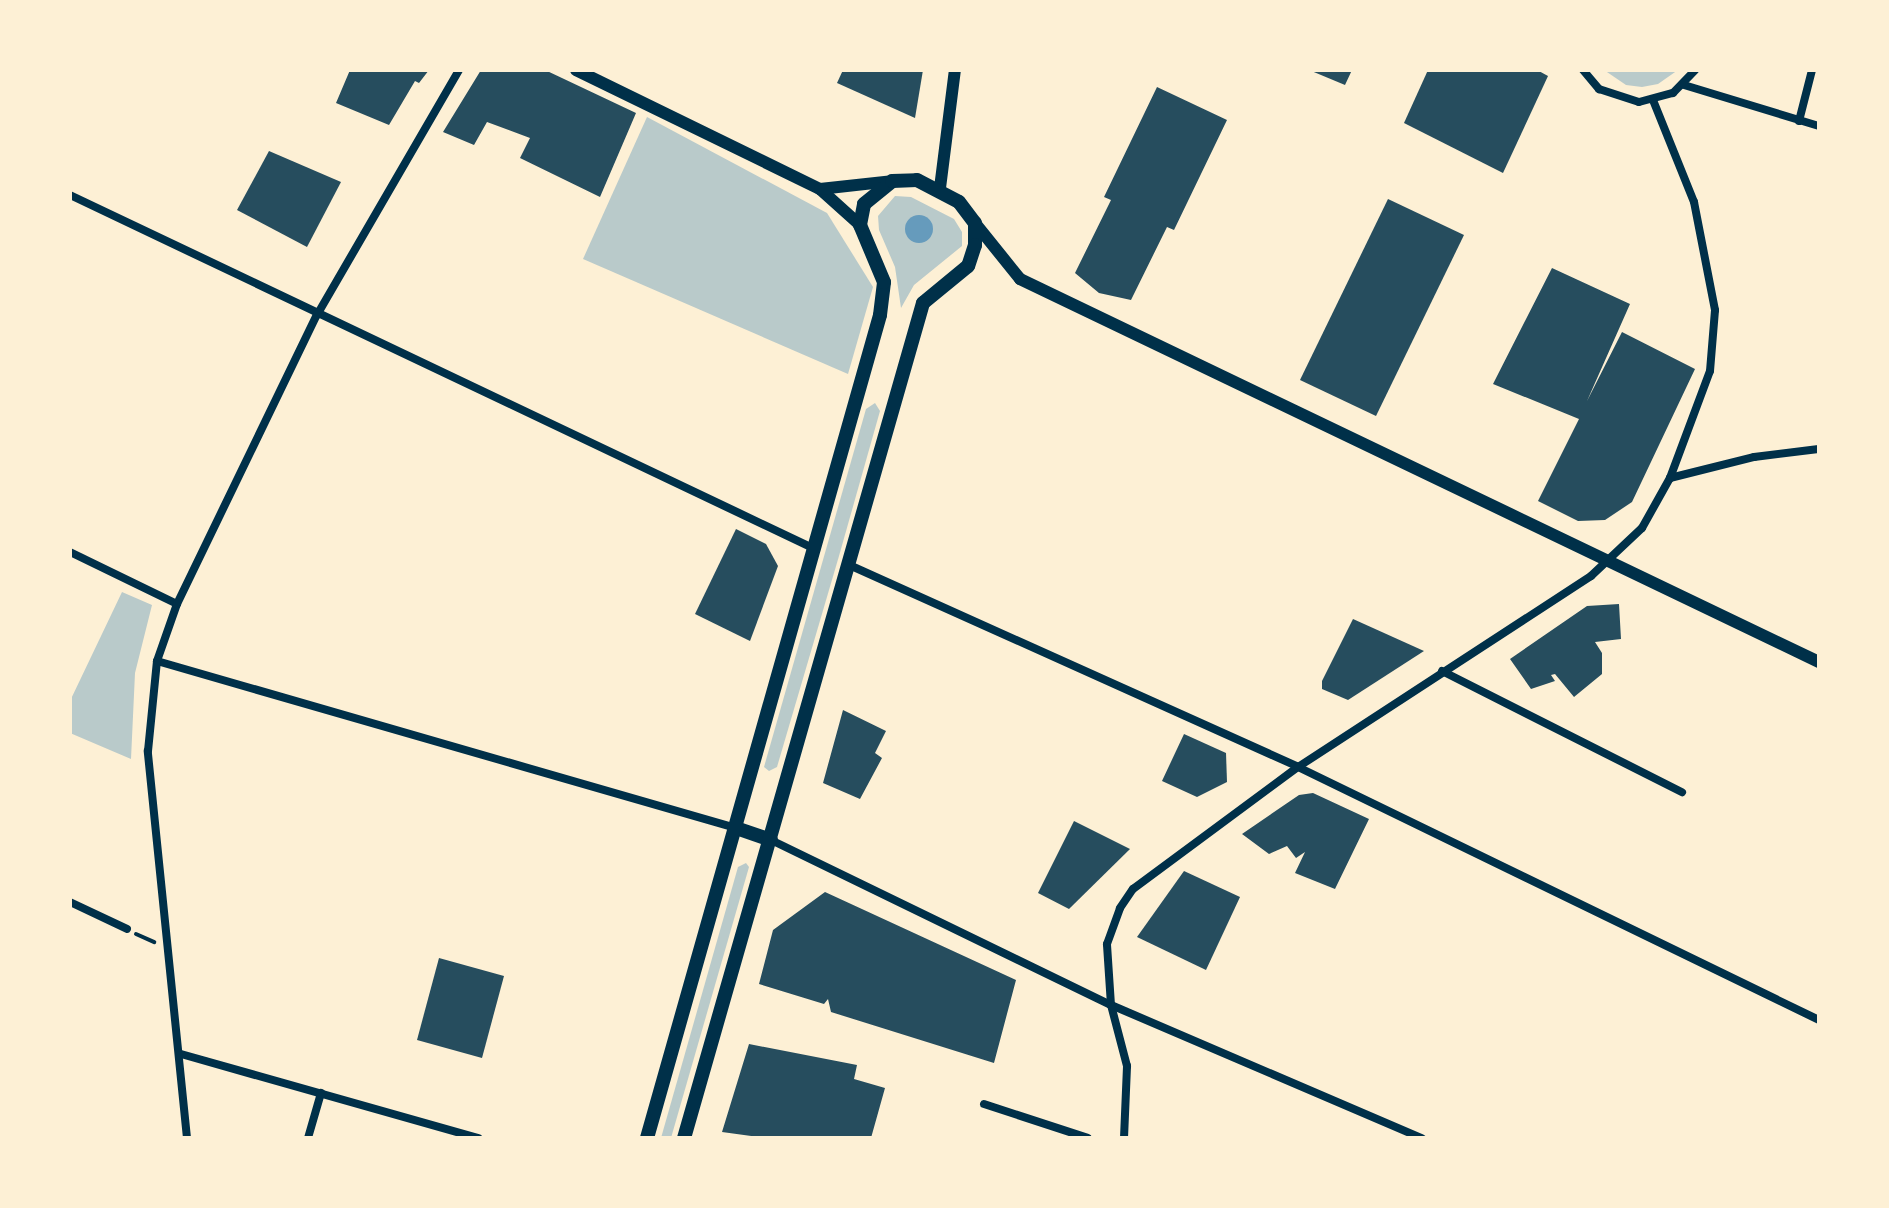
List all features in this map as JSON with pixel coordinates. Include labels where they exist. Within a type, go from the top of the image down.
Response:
[{"type":"main road","points":[[576,70],[820,189],[860,225],[884,282],[875,337],[647,1138]]},
{"type":"main road","points":[[940,188],[955,70]]},
{"type":"main road","points":[[820,189],[917,180],[940,188],[975,223],[1020,279],[1819,662]]},
{"type":"main road","points":[[860,225],[864,204],[892,181]]},
{"type":"main road","points":[[684,1138],[923,303],[968,266],[975,245],[975,223]]},
{"type":"main road","points":[[736,828],[771,840]]},
{"type":"street","points":[[187,1138],[181,1054],[148,751],[157,661],[177,604],[317,315],[459,70]]},
{"type":"street","points":[[1583,70],[1599,89],[1618,98],[1653,100],[1684,85],[1695,70]]},
{"type":"street","points":[[1799,121],[1812,70]]},
{"type":"street","points":[[1684,85],[1819,126]]},
{"type":"street","points":[[1124,1138],[1127,1066],[1111,1005],[1107,944],[1120,908],[1133,889],[1298,767],[1611,560],[1642,528],[1670,478],[1710,371],[1715,310],[1698,215],[1653,100]]},
{"type":"street","points":[[70,195],[815,549]]},
{"type":"street","points":[[1670,478],[1754,457],[1819,449]]},
{"type":"street","points":[[70,552],[177,604]]},
{"type":"street","points":[[847,564],[1298,767],[1819,1020]]},
{"type":"street","points":[[157,661],[736,828]]},
{"type":"street","points":[[1442,671],[1682,792]]},
{"type":"street","points":[[771,840],[1111,1005],[1422,1138]]},
{"type":"street","points":[[70,902],[127,929]]},
{"type":"street","points":[[181,1054],[478,1138]]},
{"type":"street","points":[[308,1138],[321,1093]]},
{"type":"street","points":[[984,1104],[1088,1138]]},
{"type":"path","points":[[127,929],[169,950]]},
{"type":"shaded area","points":[[1604,70],[1678,70],[1658,84],[1642,87],[1626,85]]},
{"type":"shaded area","points":[[647,117],[827,213],[873,287],[848,374],[583,259]]},
{"type":"shaded area","points":[[895,196],[911,197],[954,219],[962,232],[962,246],[914,285],[901,308],[895,267],[879,230],[878,216]]},
{"type":"shaded area","points":[[875,403],[880,411],[839,556],[777,767],[769,771],[764,767],[866,409]]},
{"type":"shaded area","points":[[122,592],[152,605],[135,673],[131,759],[70,733],[70,701]]},
{"type":"shaded area","points":[[746,863],[749,867],[671,1138],[661,1138],[738,867]]},
{"type":"water","points":[[919,215],[929,219],[933,229],[929,239],[919,243],[909,239],[905,229],[909,219]]},
{"type":"building","points":[[350,70],[429,70],[419,83],[415,81],[389,125],[336,103]]},
{"type":"building","points":[[481,70],[545,70],[636,113],[600,197],[520,158],[530,138],[487,122],[474,145],[443,132]]},
{"type":"building","points":[[843,70],[923,70],[915,118],[837,83]]},
{"type":"building","points":[[1309,70],[1352,70],[1345,85]]},
{"type":"building","points":[[1428,70],[1537,70],[1548,76],[1503,173],[1404,123]]},
{"type":"building","points":[[1157,87],[1227,120],[1174,230],[1167,227],[1131,300],[1099,293],[1075,273],[1111,200],[1104,197]]},
{"type":"building","points":[[269,151],[341,182],[307,247],[237,210]]},
{"type":"building","points":[[1388,199],[1464,235],[1376,416],[1300,380]]},
{"type":"building","points":[[1552,268],[1630,304],[1587,401],[1622,332],[1695,369],[1632,502],[1605,520],[1578,521],[1538,501],[1579,419],[1493,384]]},
{"type":"building","points":[[736,529],[766,544],[778,566],[750,641],[695,614]]},
{"type":"building","points":[[1619,604],[1621,639],[1595,642],[1602,653],[1602,674],[1574,697],[1555,674],[1551,675],[1555,681],[1531,689],[1510,659],[1587,606]]},
{"type":"building","points":[[1353,619],[1424,651],[1348,700],[1322,689],[1322,681]]},
{"type":"building","points":[[843,710],[886,731],[875,753],[882,758],[860,799],[823,783]]},
{"type":"building","points":[[1184,734],[1226,753],[1227,782],[1197,797],[1162,781]]},
{"type":"building","points":[[1313,793],[1369,819],[1335,889],[1295,873],[1305,852],[1296,858],[1287,846],[1269,854],[1242,834],[1299,795]]},
{"type":"building","points":[[1074,821],[1130,849],[1069,909],[1038,893]]},
{"type":"building","points":[[1184,871],[1240,897],[1206,970],[1137,937]]},
{"type":"building","points":[[825,892],[1016,980],[994,1063],[831,1012],[828,999],[824,1004],[759,984],[773,930]]},
{"type":"building","points":[[439,958],[504,976],[482,1058],[417,1040]]},
{"type":"building","points":[[749,1044],[857,1065],[854,1079],[885,1088],[871,1138],[765,1138],[722,1132]]}]
